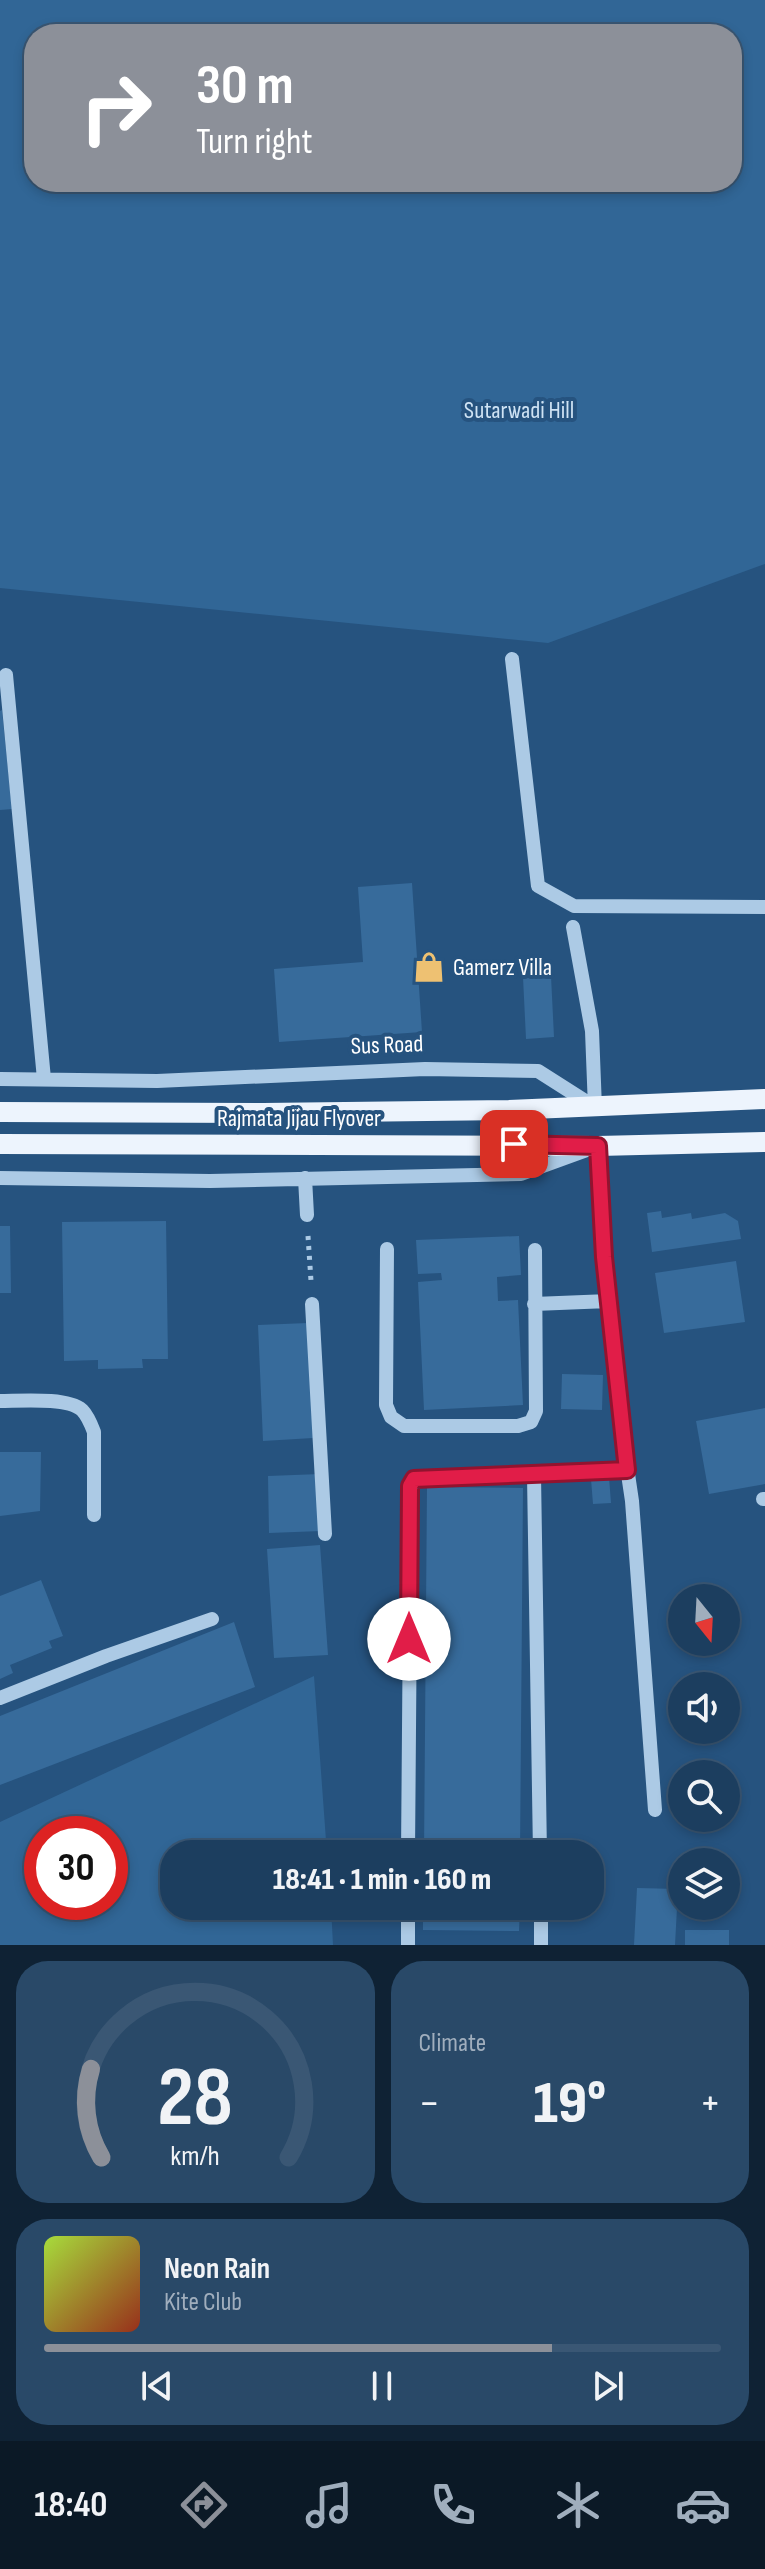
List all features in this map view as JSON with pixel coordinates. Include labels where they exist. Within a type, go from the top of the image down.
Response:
[{"type":"main road","points":[[595,1108],[765,1099]]},
{"type":"main road","name":"Rajmata Jijau Flyover","points":[[0,1112],[263,1113],[595,1108]]},
{"type":"main road","points":[[598,1146],[765,1142]]},
{"type":"main road","name":"Rajmata Jijau Flyover","points":[[0,1144],[598,1146]]},
{"type":"street","points":[[512,659],[538,886],[574,906],[765,907]]},
{"type":"street","points":[[6,675],[44,1079]]},
{"type":"street","points":[[573,927],[592,1031],[595,1108]]},
{"type":"street","name":"Sus Road","points":[[0,1079],[157,1081],[425,1069],[538,1071],[595,1108]]},
{"type":"street","points":[[0,1178],[210,1181],[521,1174],[598,1146],[609,1301],[632,1501],[655,1810]]},
{"type":"street","points":[[305,1178],[307,1215]]},
{"type":"street","points":[[387,1249],[386,1405],[391,1417],[404,1426],[518,1426],[531,1422],[536,1411],[535,1250]]},
{"type":"street","points":[[534,1304],[609,1301]]},
{"type":"street","points":[[312,1304],[325,1534]]},
{"type":"street","points":[[0,1401],[69,1403],[81,1409],[94,1432],[94,1515]]},
{"type":"street","points":[[408,1840],[411,1482],[418,1478],[627,1470]]},
{"type":"street","points":[[534,1475],[540,1840]]},
{"type":"street","points":[[0,1698],[212,1619]]},
{"type":"street","points":[[408,1920],[408,1945]]},
{"type":"street","points":[[541,1920],[541,1945]]},
{"type":"path","points":[[307,1215],[312,1304]]},
{"type":"green space","name":"Sutarwadi Hill","points":[[0,0],[765,0],[765,564],[548,643],[0,588]]},
{"type":"green space","points":[[314,1676],[326,1840],[160,1840],[160,1920],[332,1920],[333,1945],[0,1945],[0,1822]]},
{"type":"building","points":[[0,711],[12,809],[0,810]]},
{"type":"building","points":[[412,883],[422,1032],[279,1042],[274,969],[363,962],[358,887]]},
{"type":"building","points":[[551,976],[554,1037],[526,1039],[523,977]]},
{"type":"building","points":[[661,1211],[662,1218],[691,1213],[692,1219],[725,1213],[738,1221],[741,1239],[652,1252],[647,1213]]},
{"type":"building","points":[[166,1221],[168,1359],[142,1359],[143,1368],[98,1369],[98,1360],[64,1361],[62,1222]]},
{"type":"building","points":[[0,1226],[10,1226],[11,1293],[0,1293]]},
{"type":"building","points":[[519,1236],[521,1275],[497,1277],[498,1301],[518,1300],[523,1405],[424,1410],[418,1282],[442,1280],[441,1273],[418,1274],[416,1240]]},
{"type":"building","points":[[736,1261],[745,1322],[664,1333],[655,1273]]},
{"type":"building","points":[[308,1323],[313,1438],[263,1441],[258,1325]]},
{"type":"building","points":[[562,1374],[603,1375],[602,1410],[561,1409]]},
{"type":"building","points":[[765,1408],[765,1484],[709,1494],[696,1421]]},
{"type":"building","points":[[0,1452],[41,1452],[40,1511],[0,1516]]},
{"type":"building","points":[[320,1474],[321,1531],[269,1533],[268,1476]]},
{"type":"building","points":[[609,1477],[611,1503],[593,1504],[591,1479]]},
{"type":"building","points":[[427,1487],[523,1488],[520,1840],[424,1840]]},
{"type":"building","points":[[320,1545],[328,1655],[274,1658],[267,1549]]},
{"type":"building","points":[[41,1580],[63,1636],[49,1641],[52,1648],[10,1665],[13,1673],[0,1679],[0,1596]]},
{"type":"building","points":[[234,1622],[255,1687],[0,1785],[0,1716]]},
{"type":"building","points":[[637,1888],[668,1889],[668,1920],[676,1920],[675,1945],[634,1945]]},
{"type":"building","points":[[423,1920],[519,1920],[519,1931],[423,1930]]},
{"type":"building","points":[[685,1930],[729,1930],[729,1945],[685,1945]]},
{"type":"place","name":"Gamerz Villa","points":[[429,967]]},
{"type":"route","points":[[409,1639],[410,1486],[414,1479],[627,1470],[604,1257],[598,1146],[514,1144]]}]
